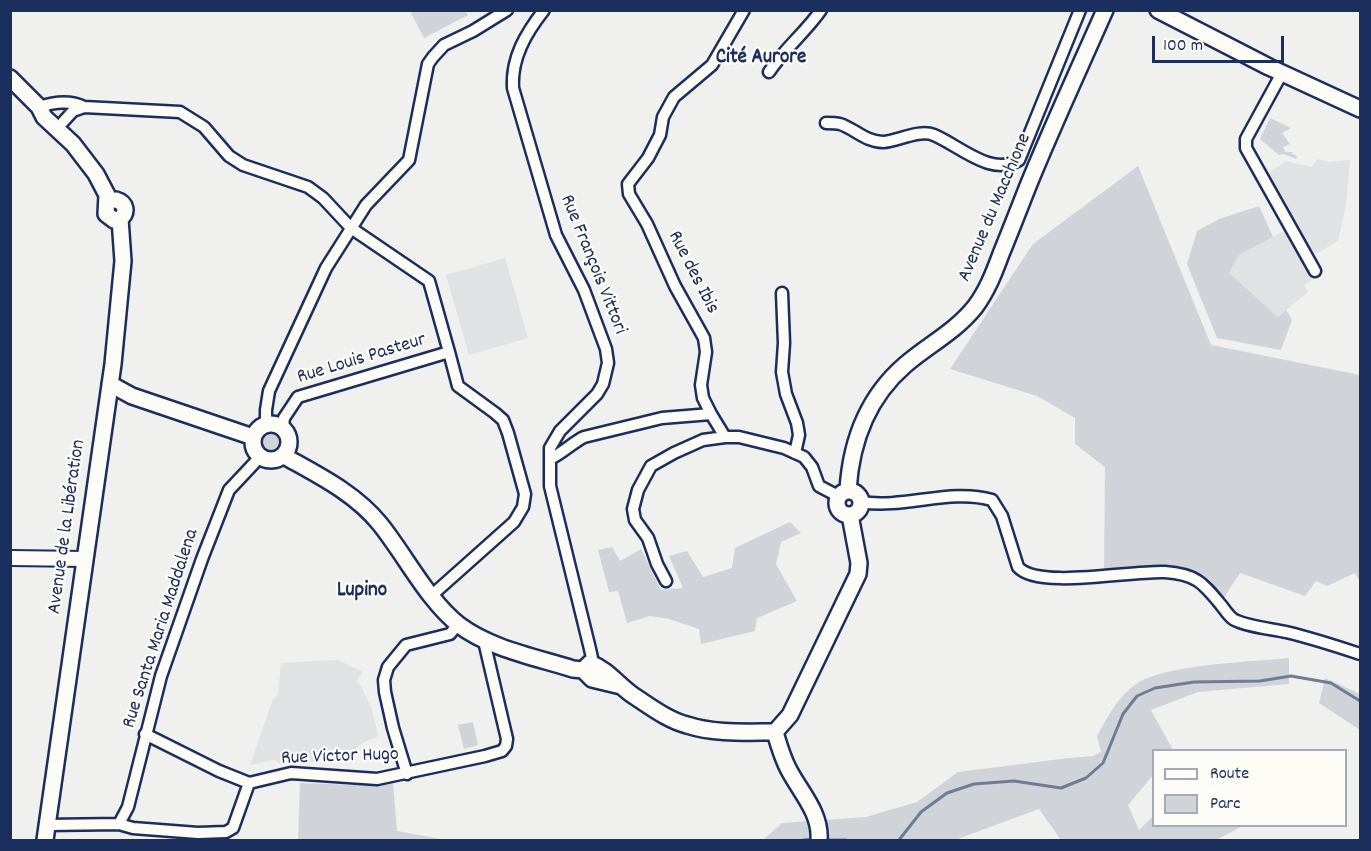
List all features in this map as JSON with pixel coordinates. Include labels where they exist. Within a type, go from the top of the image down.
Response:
[{"type":"main road","name":"Avenue du Macchione","points":[[843,493],[858,433],[869,409],[885,386],[905,365],[965,319],[987,290],[1040,157],[1105,10]]},
{"type":"main road","points":[[1158,10],[1282,73],[1360,109]]},
{"type":"main road","points":[[10,78],[39,107],[44,117],[73,144],[91,167],[112,202]]},
{"type":"main road","points":[[39,107],[66,118],[99,164],[112,202]]},
{"type":"main road","name":"Avenue de la Libération","points":[[46,833],[110,384],[123,261],[120,219],[125,208],[122,202],[112,202]]},
{"type":"main road","points":[[110,384],[132,396],[254,436]]},
{"type":"main road","points":[[107,402],[132,396]]},
{"type":"main road","points":[[266,424],[278,424],[283,427],[290,441],[284,456],[272,461],[260,457],[254,448],[256,431],[266,424]]},
{"type":"main road","points":[[284,456],[326,479],[362,506],[391,539],[431,596],[458,624],[484,641],[573,669],[587,666],[600,667],[621,686],[656,711],[685,725],[718,731],[775,732],[790,715],[858,574],[859,563],[850,515]]},
{"type":"main road","points":[[843,493],[857,494],[861,502],[858,511],[850,515],[841,512],[838,508],[843,493]]},
{"type":"main road","points":[[775,732],[788,770],[816,815],[819,836]]},
{"type":"street","points":[[266,424],[269,391],[326,268],[372,198],[409,160],[428,64],[432,57],[444,45],[473,31],[507,10]]},
{"type":"street","name":"Rue François Vittori","points":[[544,10],[529,30],[516,59],[512,75],[513,88],[556,235],[584,290],[604,341],[608,363],[603,384],[597,394],[560,430],[550,448],[549,486],[591,649],[592,658],[587,666]]},
{"type":"street","name":"Rue des Ibis","points":[[724,437],[703,398],[701,385],[706,352],[704,338],[675,286],[647,224],[629,194],[628,184],[648,158],[660,135],[663,117],[674,97],[712,65],[744,10]]},
{"type":"street","points":[[769,72],[779,56],[810,27],[821,10]]},
{"type":"street","points":[[826,123],[840,124],[869,140],[880,142],[931,134],[987,163],[1001,166],[1011,165],[1019,160],[1080,10]]},
{"type":"street","points":[[1282,73],[1246,139],[1246,148],[1315,271]]},
{"type":"street","points":[[39,107],[51,103],[75,103],[84,107],[180,112],[204,127],[229,156],[243,165],[308,187],[323,198],[351,228],[429,281],[449,352]]},
{"type":"street","points":[[65,103],[66,118],[84,107]]},
{"type":"street","points":[[782,293],[784,343],[782,372],[786,394],[799,435],[795,453]]},
{"type":"street","name":"Rue Louis Pasteur","points":[[283,427],[284,418],[298,397],[449,352],[458,386],[502,420],[525,494],[523,507],[514,522],[431,596]]},
{"type":"street","points":[[550,459],[560,455],[584,436],[662,418],[711,414]]},
{"type":"street","points":[[666,581],[648,538],[635,520],[633,509],[638,490],[651,466],[674,453],[703,440],[739,437],[783,448],[804,457],[812,467],[819,486],[843,493]]},
{"type":"street","name":"Rue Santa Maria Maddalena","points":[[119,824],[128,807],[161,676],[221,509],[235,483],[260,457]]},
{"type":"street","points":[[861,502],[897,505],[951,497],[982,497],[992,500],[1002,516],[1018,567],[1031,576],[1072,577],[1164,572],[1181,574],[1204,584],[1236,621],[1289,632],[1360,654]]},
{"type":"street","points":[[10,558],[85,559]]},
{"type":"street","points":[[407,774],[384,692],[384,680],[388,667],[406,645],[450,634],[458,624]]},
{"type":"street","name":"Rue Victor Hugo","points":[[249,783],[291,773],[369,779],[407,774],[502,751],[507,739],[484,641]]},
{"type":"street","points":[[46,833],[119,824],[199,837],[226,832],[233,828],[249,783],[219,771],[145,734]]},
{"type":"shaded area","points":[[1318,159],[1329,162],[1350,160],[1346,204],[1338,241],[1312,256],[1267,174],[1286,161],[1311,167]]},
{"type":"shaded area","points":[[1286,230],[1312,280],[1304,285],[1308,292],[1278,317],[1229,273],[1239,255]]},
{"type":"shaded area","points":[[505,258],[528,338],[469,355],[446,275]]},
{"type":"shaded area","points":[[338,660],[363,672],[356,681],[360,684],[372,710],[378,735],[376,738],[364,742],[348,754],[299,765],[298,761],[281,765],[275,760],[250,765],[273,699],[278,694],[281,663]]},
{"type":"green space","points":[[410,11],[465,11],[468,15],[424,38]]},
{"type":"green space","points":[[1270,118],[1291,128],[1282,133],[1290,144],[1283,147],[1285,152],[1293,152],[1292,154],[1297,156],[1296,159],[1284,154],[1279,155],[1260,139]]},
{"type":"green space","points":[[1138,166],[1211,345],[1360,375],[1360,582],[1355,573],[1327,586],[1316,581],[1305,596],[1240,573],[1223,599],[1209,579],[1183,568],[1104,570],[1105,467],[1075,444],[1075,418],[1037,396],[950,369],[1033,244]]},
{"type":"green space","points":[[1259,206],[1273,237],[1239,255],[1229,273],[1278,317],[1286,310],[1292,320],[1281,350],[1217,338],[1187,264],[1197,231],[1219,219]]},
{"type":"green space","points":[[272,430],[277,431],[283,437],[283,447],[277,453],[272,454],[267,453],[261,447],[260,442],[261,437],[267,431]]},
{"type":"green space","points":[[790,522],[801,533],[781,542],[776,564],[797,601],[757,618],[755,631],[701,644],[699,629],[669,619],[650,616],[627,623],[618,591],[609,592],[598,550],[612,547],[620,561],[641,549],[661,590],[683,588],[669,556],[687,551],[703,577],[732,568],[735,548]]},
{"type":"green space","points":[[1289,658],[1289,684],[1198,692],[1151,710],[1172,749],[1152,749],[1152,776],[1128,805],[1139,830],[1152,817],[1152,827],[1241,827],[1216,840],[1061,840],[1039,809],[955,840],[763,840],[782,823],[866,817],[917,802],[958,772],[1093,756],[1101,752],[1097,736],[1109,715],[1118,701],[1136,684],[1167,672]]},
{"type":"green space","points":[[1325,678],[1360,694],[1360,730],[1319,703]]},
{"type":"green space","points":[[473,722],[478,745],[464,749],[458,725]]},
{"type":"green space","points":[[300,783],[355,785],[393,783],[397,831],[446,840],[298,840]]},
{"type":"waterway","points":[[899,840],[921,812],[947,793],[974,784],[1014,781],[1061,788],[1086,778],[1103,763],[1123,714],[1137,696],[1155,688],[1194,682],[1260,681],[1291,676],[1331,683],[1360,701]]},
{"type":"waterway","points":[[803,840],[814,839]]},
{"type":"waterway","points":[[823,840],[846,840]]},
{"type":"district","name":"Cité Aurore","points":[[761,59]]},
{"type":"district","name":"Lupino","points":[[362,592]]}]
